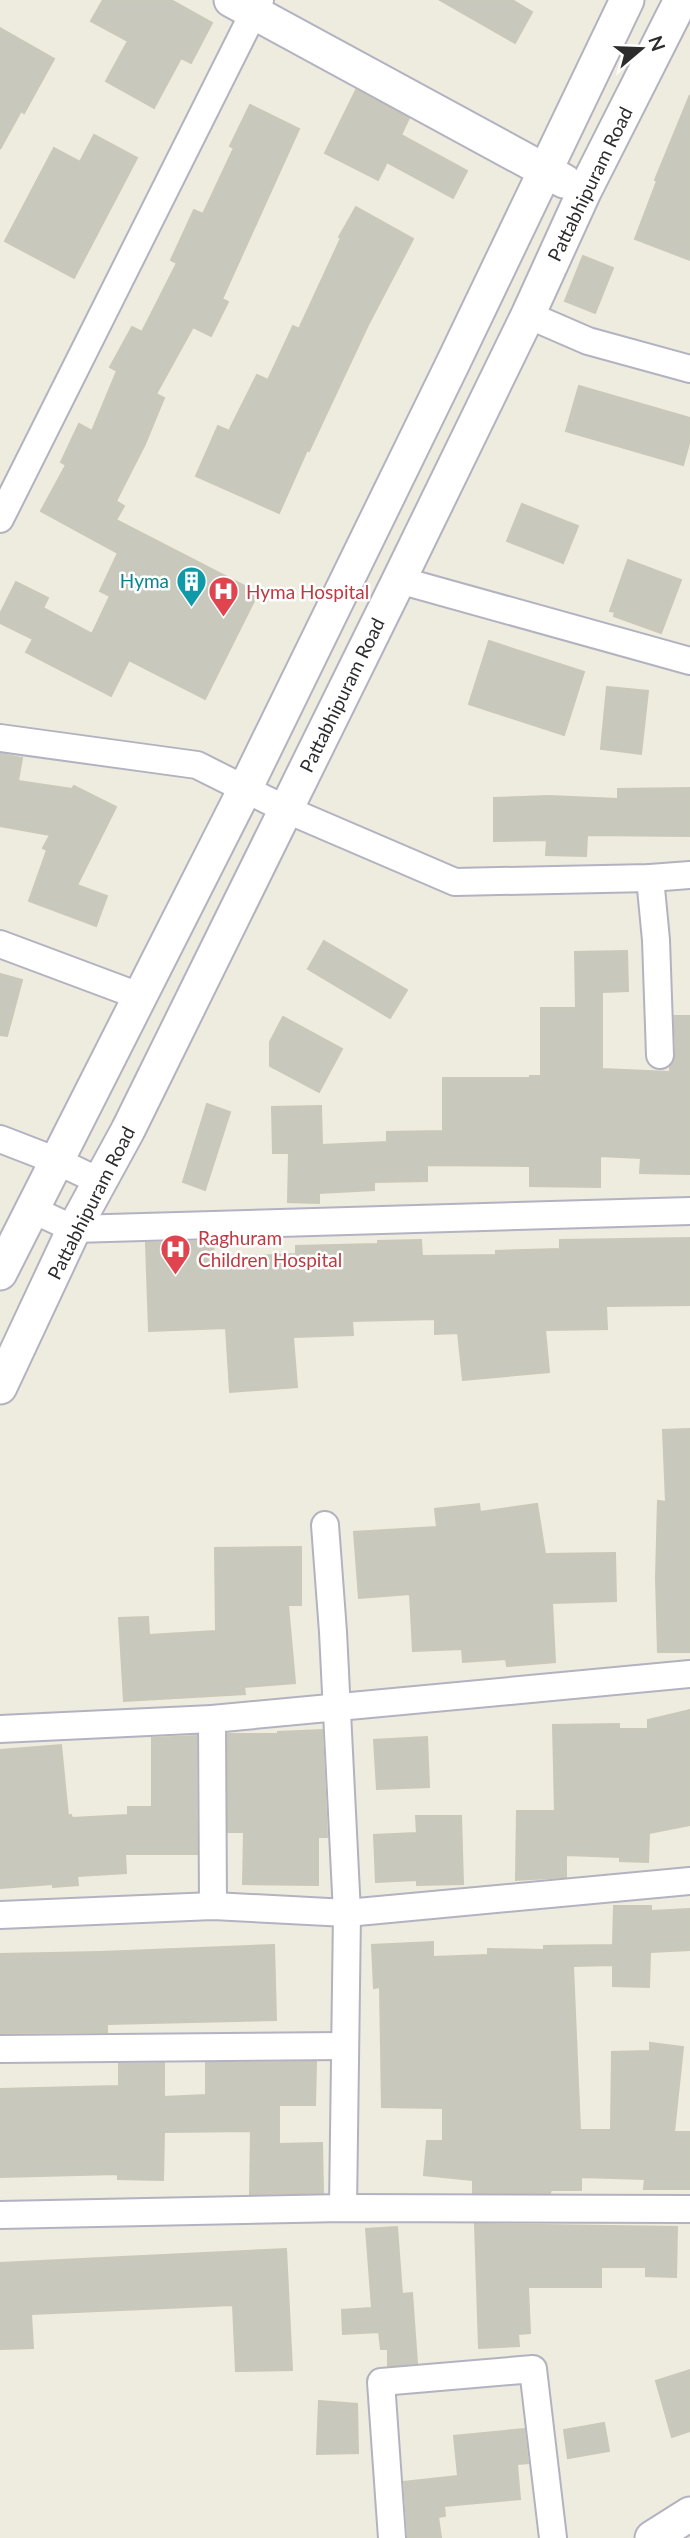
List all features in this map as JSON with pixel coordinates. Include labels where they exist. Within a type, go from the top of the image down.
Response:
[{"type":"street","points":[[0,1273],[245,789],[627,0]]},
{"type":"street","name":"Pattabhipuram Road","points":[[0,1387],[74,1229],[101,1182],[399,580],[528,315],[584,192],[681,0]]},
{"type":"street","points":[[0,519],[248,4],[584,192]]},
{"type":"street","points":[[528,315],[588,341],[690,369]]},
{"type":"street","points":[[399,580],[690,661]]},
{"type":"street","points":[[0,738],[198,765],[285,809],[455,882],[690,875]]},
{"type":"street","points":[[650,878],[656,940],[660,1055]]},
{"type":"street","points":[[0,944],[139,996]]},
{"type":"street","points":[[0,1139],[101,1182]]},
{"type":"street","points":[[31,1209],[74,1229],[690,1211]]},
{"type":"street","points":[[325,1525],[347,1913],[343,2208]]},
{"type":"street","points":[[0,1729],[212,1719],[690,1674]]},
{"type":"street","points":[[212,1719],[213,1906]]},
{"type":"street","points":[[0,1915],[213,1906],[347,1913],[690,1881]]},
{"type":"street","points":[[0,2049],[344,2046]]},
{"type":"street","points":[[0,2215],[343,2208],[690,2209]]},
{"type":"street","points":[[392,2538],[381,2382],[533,2370],[553,2538]]},
{"type":"street","points":[[652,2538],[690,2514]]},
{"type":"building","points":[[103,0],[171,0],[212,23],[191,63],[181,58],[154,108],[106,81],[128,41],[91,21]]},
{"type":"building","points":[[440,0],[512,0],[532,12],[515,43]]},
{"type":"building","points":[[0,28],[54,59],[0,149]]},
{"type":"building","points":[[356,90],[409,118],[401,135],[467,171],[453,198],[387,162],[378,180],[325,153]]},
{"type":"building","points":[[690,95],[690,260],[635,239],[657,181],[655,180]]},
{"type":"building","points":[[250,105],[299,129],[222,299],[228,302],[211,336],[193,327],[156,394],[164,398],[145,444],[116,501],[124,506],[116,520],[258,593],[205,699],[129,660],[111,696],[26,652],[33,639],[0,623],[0,614],[16,582],[48,598],[43,608],[92,634],[110,596],[100,591],[118,553],[41,511],[66,465],[61,462],[79,424],[92,431],[117,371],[110,367],[132,327],[142,332],[177,263],[171,260],[194,210],[203,214],[234,148],[230,146]]},
{"type":"building","points":[[94,135],[137,158],[74,278],[5,241],[54,148],[80,162]]},
{"type":"building","points":[[356,207],[413,239],[368,325],[279,513],[196,476],[218,426],[229,431],[257,375],[268,380],[293,326],[299,329],[341,238],[339,237]]},
{"type":"building","points":[[583,256],[613,268],[595,313],[565,301]]},
{"type":"building","points":[[579,386],[690,418],[690,440],[683,465],[566,431]]},
{"type":"building","points":[[522,504],[578,526],[563,563],[507,541]]},
{"type":"building","points":[[628,560],[681,580],[661,633],[614,616],[615,612],[610,611]]},
{"type":"building","points":[[489,641],[584,672],[564,735],[469,704]]},
{"type":"building","points":[[607,687],[648,691],[641,754],[601,749]]},
{"type":"building","points":[[0,754],[22,758],[18,781],[72,789],[74,786],[116,807],[77,885],[107,896],[96,926],[29,901],[47,850],[43,848],[50,835],[0,826]]},
{"type":"building","points":[[690,788],[690,836],[587,835],[586,856],[546,855],[547,840],[494,841],[494,798],[549,796],[618,799],[618,789]]},
{"type":"building","points":[[324,941],[407,990],[390,1018],[308,969]]},
{"type":"building","points":[[627,951],[628,991],[602,992],[602,1069],[670,1072],[676,1054],[674,1016],[690,1016],[690,1174],[640,1173],[641,1158],[600,1156],[600,1187],[530,1186],[530,1166],[427,1165],[427,1181],[374,1182],[374,1190],[319,1193],[319,1203],[288,1202],[289,1153],[273,1153],[272,1107],[321,1106],[322,1145],[387,1142],[387,1132],[443,1131],[443,1078],[541,1076],[541,1008],[576,1008],[575,952]]},
{"type":"building","points":[[0,974],[22,980],[7,1036],[0,1035]]},
{"type":"building","points":[[283,1017],[342,1049],[319,1092],[270,1066],[270,1042]]},
{"type":"building","points":[[207,1104],[230,1112],[205,1190],[183,1182]]},
{"type":"building","points":[[690,1238],[690,1305],[606,1306],[607,1329],[545,1330],[549,1372],[463,1380],[458,1333],[435,1334],[435,1319],[352,1321],[353,1335],[293,1337],[297,1387],[230,1392],[226,1328],[149,1331],[146,1243],[213,1241],[214,1258],[296,1254],[296,1246],[378,1244],[378,1241],[421,1240],[422,1256],[496,1255],[496,1251],[560,1249],[560,1240]]},
{"type":"building","points":[[690,1429],[690,1652],[658,1652],[658,1501],[666,1502],[663,1430]]},
{"type":"building","points":[[479,1504],[480,1512],[537,1504],[545,1554],[615,1553],[616,1601],[552,1603],[555,1662],[507,1666],[506,1659],[463,1662],[462,1649],[413,1651],[410,1594],[359,1598],[354,1532],[437,1527],[435,1509]]},
{"type":"building","points":[[301,1547],[301,1605],[288,1605],[295,1683],[244,1687],[245,1694],[124,1701],[119,1618],[148,1617],[149,1635],[216,1631],[215,1548]]},
{"type":"building","points":[[690,1710],[690,1825],[649,1833],[648,1862],[620,1861],[620,1857],[566,1855],[566,1877],[516,1880],[517,1811],[555,1811],[553,1725],[619,1724],[619,1729],[648,1729],[648,1720]]},
{"type":"building","points":[[322,1730],[327,1837],[318,1837],[318,1885],[243,1884],[244,1832],[228,1832],[228,1734],[278,1734]]},
{"type":"building","points":[[196,1736],[197,1854],[125,1854],[126,1873],[77,1876],[78,1885],[0,1888],[0,1750],[61,1745],[68,1816],[128,1815],[128,1807],[152,1807],[152,1738]]},
{"type":"building","points":[[427,1737],[429,1787],[377,1789],[374,1740]]},
{"type":"building","points":[[416,1816],[461,1816],[463,1884],[417,1885],[417,1880],[376,1882],[374,1835],[417,1833]]},
{"type":"building","points":[[614,1906],[651,1906],[651,1911],[690,1909],[690,1950],[650,1952],[649,1987],[613,1986],[613,1965],[573,1966],[580,2130],[611,2130],[612,2052],[650,2051],[650,2043],[683,2047],[674,2132],[690,2132],[690,2189],[644,2189],[645,2179],[581,2177],[581,2190],[551,2190],[550,2193],[473,2193],[473,2180],[424,2175],[427,2141],[443,2141],[443,2108],[382,2107],[380,1987],[374,1988],[372,1945],[433,1942],[433,1957],[488,1955],[488,1949],[544,1950],[544,1946],[613,1945]]},
{"type":"building","points":[[274,1945],[276,2020],[107,2024],[107,2032],[0,2033],[0,1954]]},
{"type":"building","points":[[316,2062],[315,2105],[279,2105],[279,2144],[322,2143],[323,2193],[250,2194],[251,2131],[164,2132],[163,2180],[118,2179],[118,2174],[0,2177],[0,2089],[119,2086],[119,2064],[164,2063],[164,2097],[206,2095],[206,2063]]},
{"type":"building","points":[[475,2224],[677,2227],[676,2277],[646,2276],[646,2267],[601,2267],[601,2287],[528,2287],[530,2333],[518,2334],[519,2346],[479,2348]]},
{"type":"building","points":[[397,2227],[402,2294],[412,2293],[417,2363],[388,2366],[388,2349],[381,2349],[379,2332],[343,2334],[342,2310],[372,2308],[366,2229]]},
{"type":"building","points":[[286,2249],[292,2370],[236,2371],[233,2305],[31,2314],[33,2348],[0,2349],[0,2263]]},
{"type":"building","points":[[690,2370],[690,2431],[672,2437],[656,2381]]},
{"type":"building","points":[[319,2401],[357,2404],[358,2453],[317,2454]]},
{"type":"building","points":[[604,2423],[609,2451],[568,2458],[564,2430]]},
{"type":"building","points":[[524,2429],[528,2463],[517,2464],[520,2499],[444,2506],[445,2516],[438,2517],[441,2538],[408,2538],[404,2482],[458,2476],[454,2436]]},
{"type":"place","name":"Hyma","points":[[192,608]]},
{"type":"place","name":"Hyma Hospital","points":[[223,619]]},
{"type":"place","name":"Raghuram Children Hospital","points":[[175,1276]]}]
